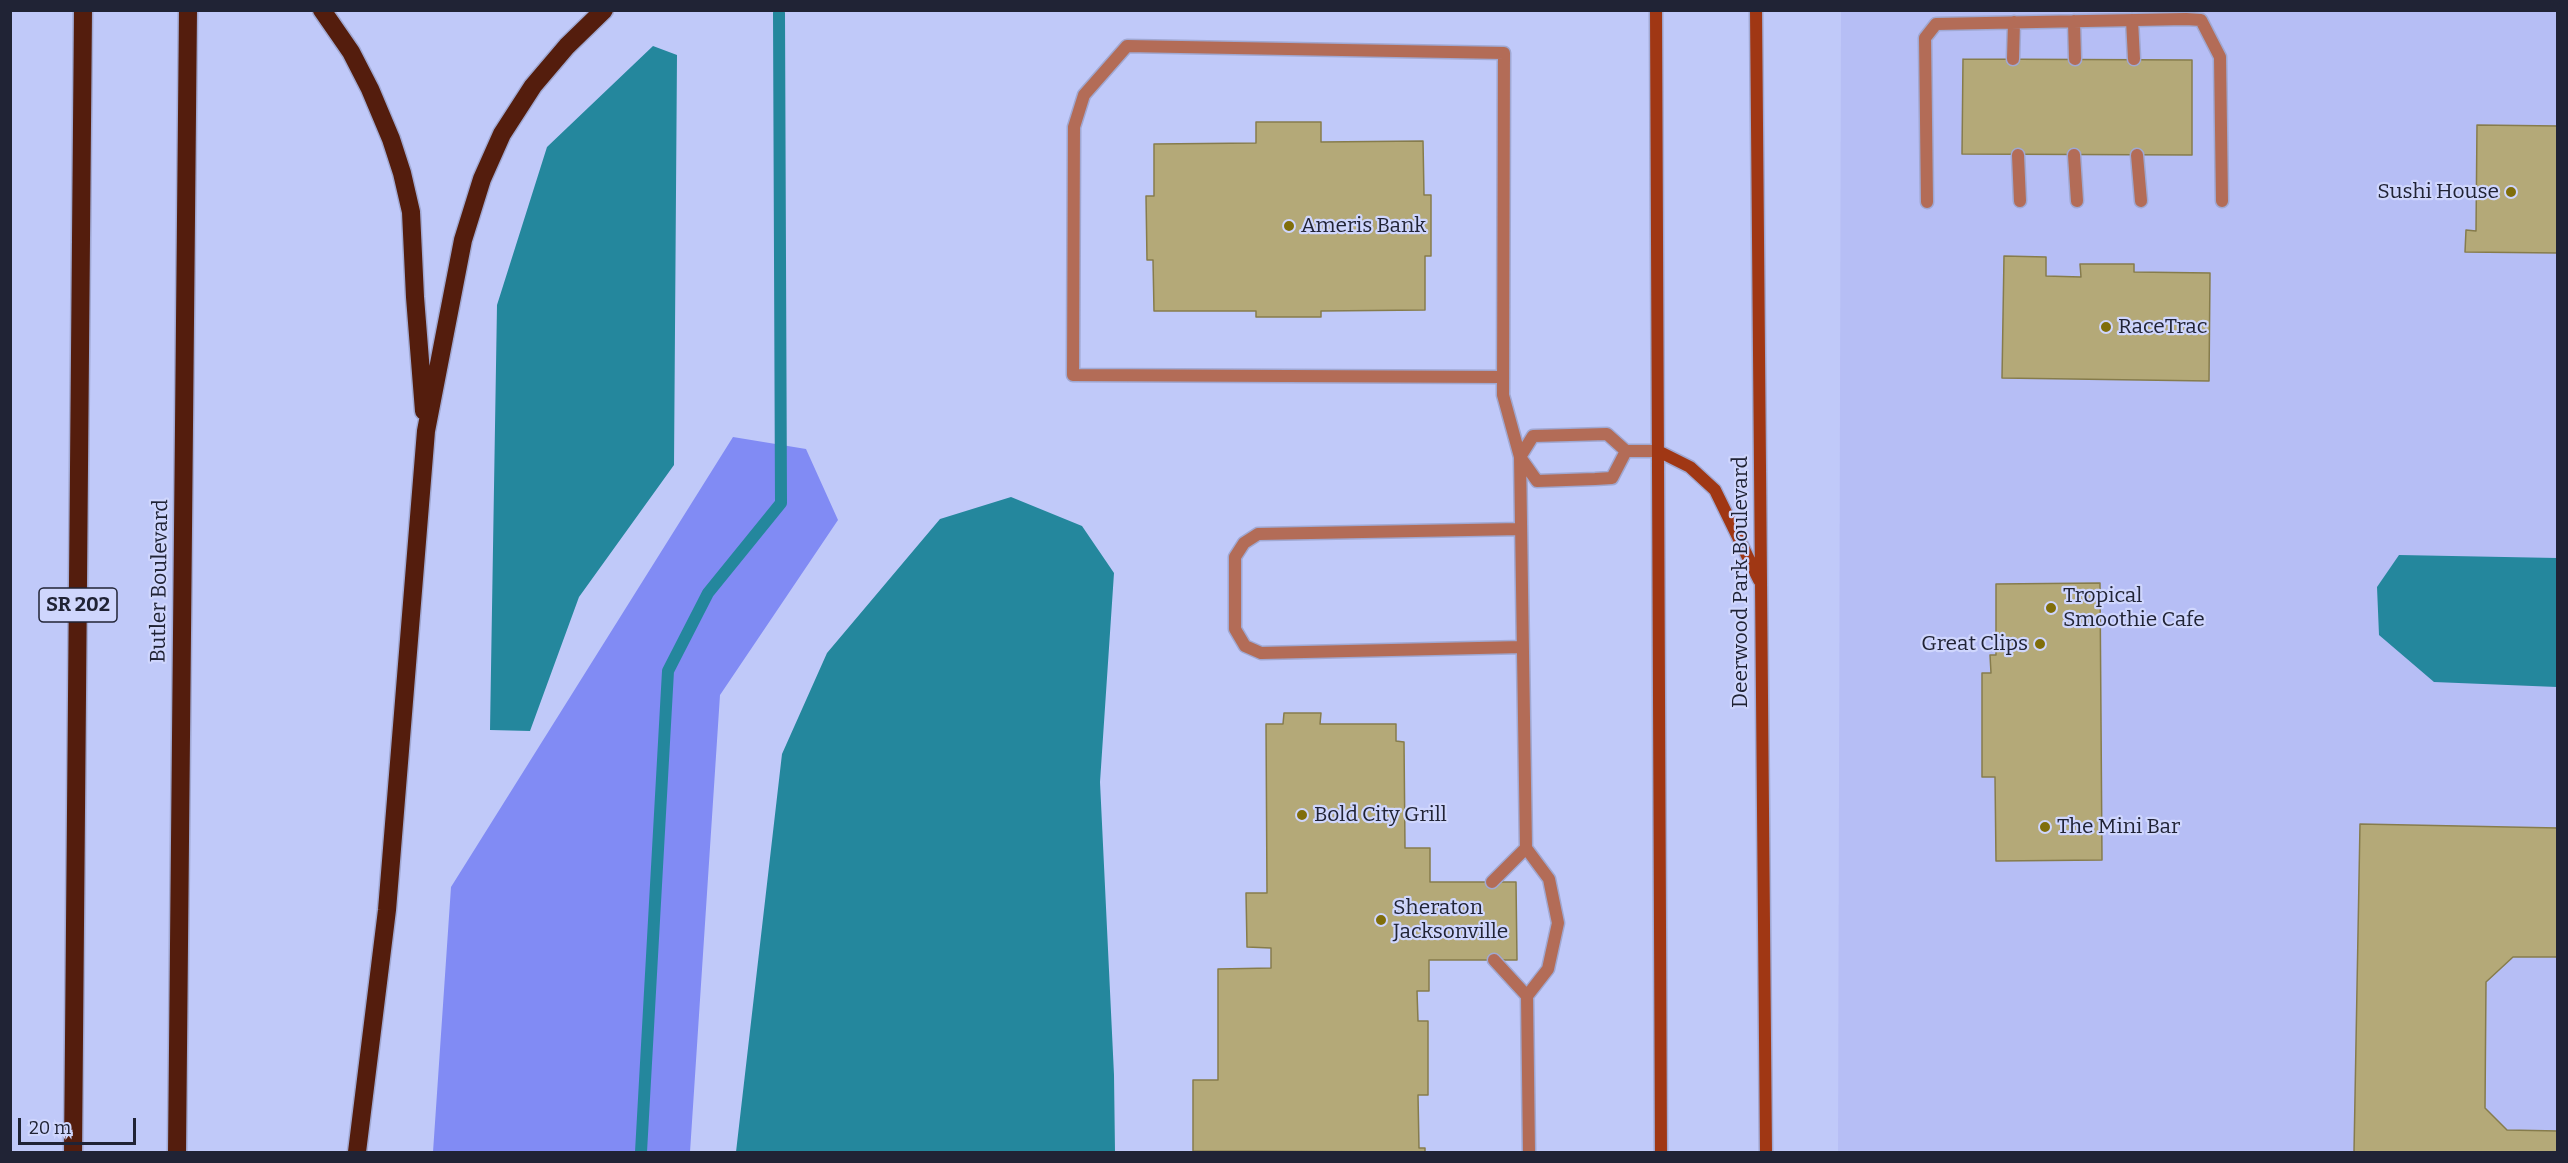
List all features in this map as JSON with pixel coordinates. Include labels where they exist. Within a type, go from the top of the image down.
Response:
[{"type":"highway","name":"SR 202","points":[[73,1152],[83,10]]},
{"type":"highway","name":"Butler Boulevard","points":[[177,1152],[188,10]]},
{"type":"highway","points":[[322,10],[351,52],[370,89],[391,139],[402,173],[411,212],[414,297],[426,431]]},
{"type":"highway","points":[[357,1152],[387,910],[426,431],[463,240],[482,179],[502,134],[533,86],[567,46],[604,10]]},
{"type":"main road","points":[[1656,10],[1661,1152]]},
{"type":"main road","name":"Deerwood Park Boulevard","points":[[1756,10],[1766,1152]]},
{"type":"main road","points":[[1658,450],[1690,467],[1715,490],[1761,584]]},
{"type":"lane","points":[[2132,20],[2134,59]]},
{"type":"lane","points":[[1927,202],[1924,38],[1936,24],[2132,20],[2201,20],[2220,57],[2222,201]]},
{"type":"lane","points":[[2074,21],[2075,59]]},
{"type":"lane","points":[[2013,59],[2014,22]]},
{"type":"lane","points":[[1503,377],[1073,375],[1074,127],[1084,95],[1127,46],[1504,53],[1503,395],[1520,457],[1526,848],[1549,879],[1558,923],[1548,969],[1527,996],[1529,1152]]},
{"type":"lane","points":[[2018,155],[2020,201]]},
{"type":"lane","points":[[2074,155],[2077,201]]},
{"type":"lane","points":[[2137,155],[2141,201]]},
{"type":"lane","points":[[1520,457],[1533,436],[1607,434],[1626,451],[1658,450]]},
{"type":"lane","points":[[1520,457],[1537,481],[1604,479],[1612,478],[1626,451]]},
{"type":"lane","points":[[1520,529],[1258,534],[1244,543],[1234,557],[1235,629],[1245,646],[1262,653],[1522,647]]},
{"type":"lane","points":[[1492,882],[1526,848]]},
{"type":"lane","points":[[1494,960],[1527,996]]},
{"type":"shaded area","points":[[1841,11],[2557,11],[2557,1152],[1838,1152]]},
{"type":"shaded area","points":[[653,46],[677,55],[674,465],[579,597],[530,731],[490,730],[497,305],[547,147]]},
{"type":"shaded area","points":[[733,437],[806,449],[838,520],[720,695],[690,1152],[433,1152],[451,887]]},
{"type":"shaded area","points":[[1011,497],[1082,526],[1114,573],[1100,782],[1114,1075],[1115,1152],[736,1152],[782,754],[827,653],[940,519]]},
{"type":"shaded area","points":[[2399,555],[2557,558],[2557,687],[2434,682],[2379,635],[2377,587]]},
{"type":"building","points":[[1963,59],[2192,60],[2192,155],[1962,154]]},
{"type":"building","name":"Ameris Bank","points":[[1256,122],[1321,122],[1321,142],[1423,141],[1424,195],[1431,195],[1431,256],[1425,256],[1425,310],[1321,311],[1321,317],[1256,317],[1256,311],[1154,311],[1153,260],[1147,260],[1146,196],[1154,196],[1154,144],[1256,143]]},
{"type":"building","points":[[2477,125],[2558,126],[2558,253],[2465,252],[2466,230],[2476,231]]},
{"type":"building","name":"RaceTrac","points":[[2004,256],[2046,257],[2046,276],[2081,277],[2080,264],[2134,264],[2134,272],[2210,273],[2209,381],[2002,378]]},
{"type":"building","points":[[2100,583],[2102,860],[1996,861],[1995,777],[1982,777],[1982,673],[1991,673],[1990,655],[1996,655],[1996,584]]},
{"type":"building","name":"Sheraton Jacksonville","points":[[1284,713],[1321,713],[1320,724],[1396,724],[1396,741],[1404,742],[1405,848],[1430,848],[1430,882],[1516,882],[1517,960],[1429,960],[1429,991],[1417,991],[1418,1021],[1428,1021],[1428,1095],[1418,1095],[1419,1148],[1425,1148],[1425,1152],[1193,1151],[1193,1080],[1218,1080],[1218,969],[1271,968],[1271,948],[1247,947],[1246,893],[1267,893],[1266,724],[1283,724]]},
{"type":"building","points":[[2360,824],[2558,828],[2558,957],[2513,957],[2486,982],[2485,1108],[2507,1130],[2558,1131],[2558,1152],[2354,1152]]},
{"type":"waterway","points":[[641,1152],[668,671],[708,593],[781,503],[779,13]]},
{"type":"place","name":"Sushi House","points":[[2511,192]]},
{"type":"place","name":"Ameris Bank","points":[[1289,226]]},
{"type":"place","name":"RaceTrac","points":[[2106,327]]},
{"type":"place","name":"Tropical Smoothie Cafe","points":[[2051,608]]},
{"type":"place","name":"Great Clips","points":[[2040,644]]},
{"type":"place","name":"Bold City Grill","points":[[1302,815]]},
{"type":"place","name":"The Mini Bar","points":[[2045,827]]},
{"type":"place","name":"Sheraton Jacksonville","points":[[1381,920]]}]
